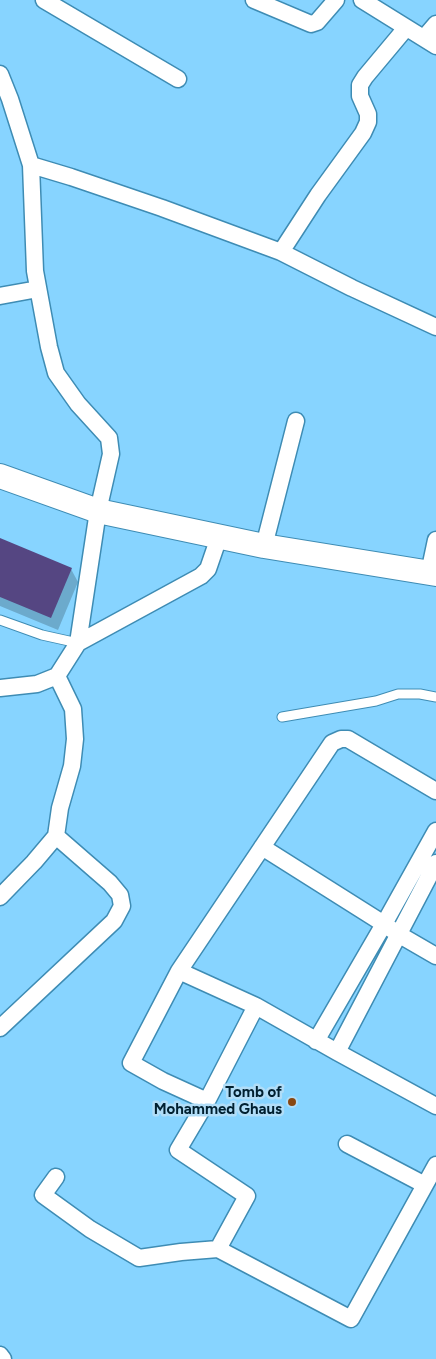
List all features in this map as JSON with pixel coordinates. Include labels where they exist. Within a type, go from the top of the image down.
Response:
[{"type":"main road","points":[[0,476],[98,511],[264,546],[432,573]]},
{"type":"street","points":[[44,0],[178,79]]},
{"type":"street","points":[[254,0],[311,24],[317,22],[336,0]]},
{"type":"street","points":[[362,0],[430,42],[436,24]]},
{"type":"street","points":[[281,252],[312,203],[363,133],[368,122],[368,114],[360,96],[360,85],[365,76],[406,28]]},
{"type":"street","points":[[0,74],[31,165],[35,271],[49,347],[56,373],[78,404],[109,438],[111,454],[98,511],[78,643],[57,676],[37,684],[0,688]]},
{"type":"street","points":[[31,165],[162,208],[281,252],[436,328]]},
{"type":"street","points":[[0,296],[38,289]]},
{"type":"street","points":[[264,546],[296,421]]},
{"type":"street","points":[[78,643],[201,576],[208,569],[219,537]]},
{"type":"street","points":[[432,573],[436,540]]},
{"type":"street","points":[[0,897],[56,836],[60,808],[72,766],[75,739],[73,709],[57,676]]},
{"type":"street","points":[[207,1101],[163,1081],[131,1063],[179,971],[332,743],[341,739],[348,739],[436,791]]},
{"type":"street","points":[[316,1040],[436,831]]},
{"type":"street","points":[[0,1028],[114,921],[122,906],[120,895],[110,883],[56,836]]},
{"type":"street","points":[[262,847],[398,934],[436,956]]},
{"type":"street","points":[[337,1052],[436,863]]},
{"type":"street","points":[[179,971],[256,1006],[436,1106]]},
{"type":"street","points":[[218,1249],[247,1196],[178,1150],[207,1101],[256,1006]]},
{"type":"street","points":[[347,1144],[428,1187]]},
{"type":"street","points":[[56,1177],[43,1195],[90,1229],[139,1258],[218,1249],[351,1319],[428,1187],[436,1165]]},
{"type":"street","points":[[0,1355],[3,1359]]},
{"type":"lane","points":[[0,620],[42,635],[78,643]]},
{"type":"lane","points":[[282,718],[376,701],[398,694],[420,694],[436,697]]},
{"type":"building","points":[[0,538],[72,568],[51,618],[0,597]]},
{"type":"place","name":"Tomb of Mohammed Ghaus","points":[[292,1102]]}]
